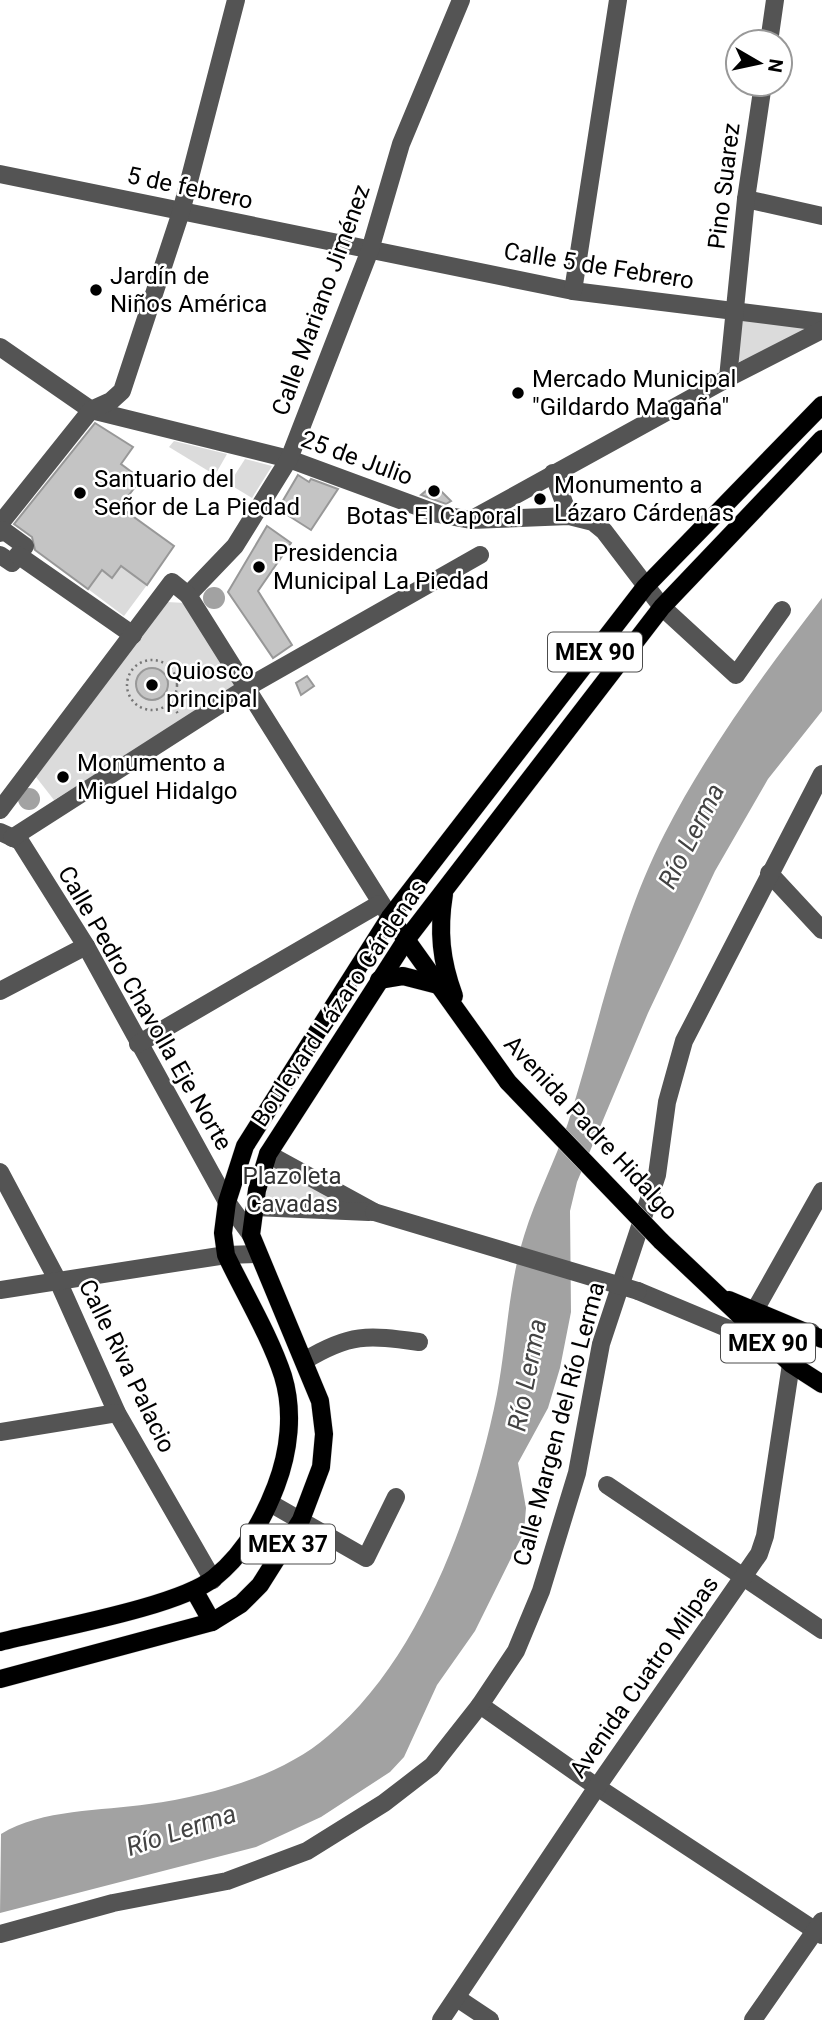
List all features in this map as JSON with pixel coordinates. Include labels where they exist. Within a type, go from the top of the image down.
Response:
[{"type":"main road","name":"Boulevard Lázaro Cárdenas","points":[[0,1642],[151,1605],[194,1590],[213,1580],[236,1557],[270,1503],[282,1470],[289,1437],[283,1376],[226,1255],[223,1233],[228,1202],[251,1136],[384,911],[646,587],[822,405]]},
{"type":"main road","name":"Boulevard Lázaro Cárdenas","points":[[0,1679],[212,1622],[241,1604],[260,1585],[301,1520],[321,1467],[324,1434],[320,1401],[256,1254],[251,1235],[254,1207],[268,1154],[406,940],[662,607],[822,439]]},
{"type":"main road","name":"MEX 90","points":[[445,889],[439,923],[440,946],[444,968],[461,1016]]},
{"type":"main road","name":"Avenida Padre Hidalgo","points":[[384,911],[508,1082],[661,1241],[790,1364],[822,1384]]},
{"type":"main road","points":[[379,980],[403,976],[438,985]]},
{"type":"main road","name":"Avenida Padre Hidalgo","points":[[718,1295],[816,1336]]},
{"type":"main road","points":[[194,1590],[212,1622]]},
{"type":"street","points":[[0,524],[91,410],[111,401],[122,391],[181,212],[236,0]]},
{"type":"street","name":"Calle Mariano Jiménez","points":[[188,595],[235,546],[289,459],[370,250],[401,144],[461,0]]},
{"type":"street","points":[[573,290],[618,0]]},
{"type":"street","points":[[771,28],[775,0]]},
{"type":"street","name":"Pino Suarez","points":[[728,378],[746,199],[761,98]]},
{"type":"street","name":"5 de febrero","points":[[0,174],[370,250]]},
{"type":"street","points":[[746,199],[822,216]]},
{"type":"street","name":"Calle 5 de Febrero","points":[[370,250],[573,290],[822,322]]},
{"type":"street","points":[[471,520],[553,472],[822,330]]},
{"type":"street","points":[[0,346],[91,410]]},
{"type":"street","name":"25 de Julio","points":[[91,410],[289,459],[438,514],[471,520],[569,516]]},
{"type":"street","points":[[553,472],[569,516],[593,522],[604,531],[662,607],[736,675],[782,610]]},
{"type":"street","points":[[0,533],[3,530],[25,547],[9,555]]},
{"type":"street","points":[[9,555],[132,635]]},
{"type":"street","points":[[11,837],[246,688],[480,555]]},
{"type":"street","points":[[0,810],[172,582],[188,595],[384,911],[138,1044]]},
{"type":"street","name":"Calle Margen del Río Lerma","points":[[0,1934],[113,1903],[228,1881],[307,1851],[384,1803],[432,1766],[480,1705],[521,1639],[541,1591],[578,1473],[601,1344],[657,1175],[667,1102],[684,1041],[822,774]]},
{"type":"street","name":"Calle Pedro Chavolla Eje Norte","points":[[11,837],[86,946],[228,1202],[251,1235]]},
{"type":"street","points":[[769,873],[822,930]]},
{"type":"street","points":[[0,991],[86,946]]},
{"type":"street","points":[[268,1154],[374,1212],[638,1291],[729,1329],[757,1333]]},
{"type":"street","name":"Calle Riva Palacio","points":[[0,1172],[58,1282],[117,1413],[213,1580]]},
{"type":"street","points":[[755,1310],[822,1191]]},
{"type":"street","points":[[254,1207],[374,1212]]},
{"type":"street","points":[[0,1290],[226,1255],[256,1254]]},
{"type":"street","points":[[304,1361],[328,1346],[357,1336],[419,1342]]},
{"type":"street","name":"Avenida Cuatro Milpas","points":[[441,2020],[597,1787],[746,1576],[765,1536],[790,1364],[816,1336]]},
{"type":"street","points":[[0,1433],[117,1413]]},
{"type":"street","points":[[607,1485],[746,1576],[822,1630]]},
{"type":"street","points":[[270,1503],[366,1558],[396,1497]]},
{"type":"street","points":[[480,1705],[597,1787],[820,1929],[753,2020]]},
{"type":"street","points":[[457,1997],[490,2020]]},
{"type":"path","points":[[159,660],[173,670],[177,686],[175,695],[164,707],[156,710],[140,707],[129,696],[127,680],[130,672],[142,661],[159,660]]},
{"type":"green space","points":[[739,315],[819,327],[732,365]]},
{"type":"green space","points":[[174,441],[227,454],[215,475],[169,447]]},
{"type":"green space","points":[[245,459],[272,466],[252,498],[229,484]]},
{"type":"green space","points":[[121,566],[147,585],[124,616],[88,589],[102,570],[112,578]]},
{"type":"green space","points":[[167,602],[185,603],[240,686],[54,800],[36,777]]},
{"type":"green space","name":"Plazoleta Cavadas","points":[[278,1153],[392,1217],[263,1200],[266,1183]]},
{"type":"water","points":[[214,587],[222,590],[225,598],[222,606],[214,609],[206,606],[203,598],[206,590]]},
{"type":"water","name":"Río Lerma","points":[[822,598],[822,711],[768,779],[715,871],[648,1013],[577,1182],[570,1211],[571,1312],[560,1368],[548,1408],[518,1463],[526,1508],[524,1532],[475,1631],[437,1685],[404,1757],[390,1772],[321,1817],[256,1847],[0,1913],[1,1834],[53,1815],[196,1796],[267,1773],[310,1750],[328,1736],[361,1704],[390,1666],[439,1579],[474,1485],[497,1394],[514,1275],[524,1236],[568,1123],[634,903],[665,833],[700,771],[759,683]]},
{"type":"water","points":[[29,788],[37,791],[40,799],[37,807],[29,810],[21,807],[18,799],[21,791]]},
{"type":"building","name":"Santuario del Señor de La Piedad","points":[[95,423],[133,447],[121,464],[141,479],[120,507],[174,546],[147,585],[121,566],[112,578],[102,570],[88,589],[35,550],[32,537],[14,524]]},
{"type":"building","points":[[298,475],[309,482],[311,479],[338,489],[311,530],[278,509]]},
{"type":"building","name":"Botas El Caporal","points":[[434,484],[451,501],[446,504],[421,495]]},
{"type":"building","name":"Presidencia Municipal La Piedad","points":[[267,526],[291,543],[258,591],[292,645],[273,658],[228,592]]},
{"type":"building","name":"Quiosco principal","points":[[152,668],[163,673],[168,684],[163,695],[152,700],[141,695],[136,684],[141,673]]},
{"type":"building","points":[[307,676],[314,686],[301,695],[296,683]]},
{"type":"place","name":"Jardín de Niños América","points":[[96,290]]},
{"type":"place","name":"Mercado Municipal \"Gildardo Magaña\"","points":[[518,393]]},
{"type":"place","name":"Botas El Caporal","points":[[434,491]]},
{"type":"place","name":"Santuario del Señor de La Piedad","points":[[80,493]]},
{"type":"place","name":"Monumento a Lázaro Cárdenas","points":[[540,499]]},
{"type":"place","name":"Presidencia Municipal La Piedad","points":[[259,567]]},
{"type":"place","name":"Quiosco principal","points":[[152,685]]},
{"type":"place","name":"Monumento a Miguel Hidalgo","points":[[63,777]]}]
